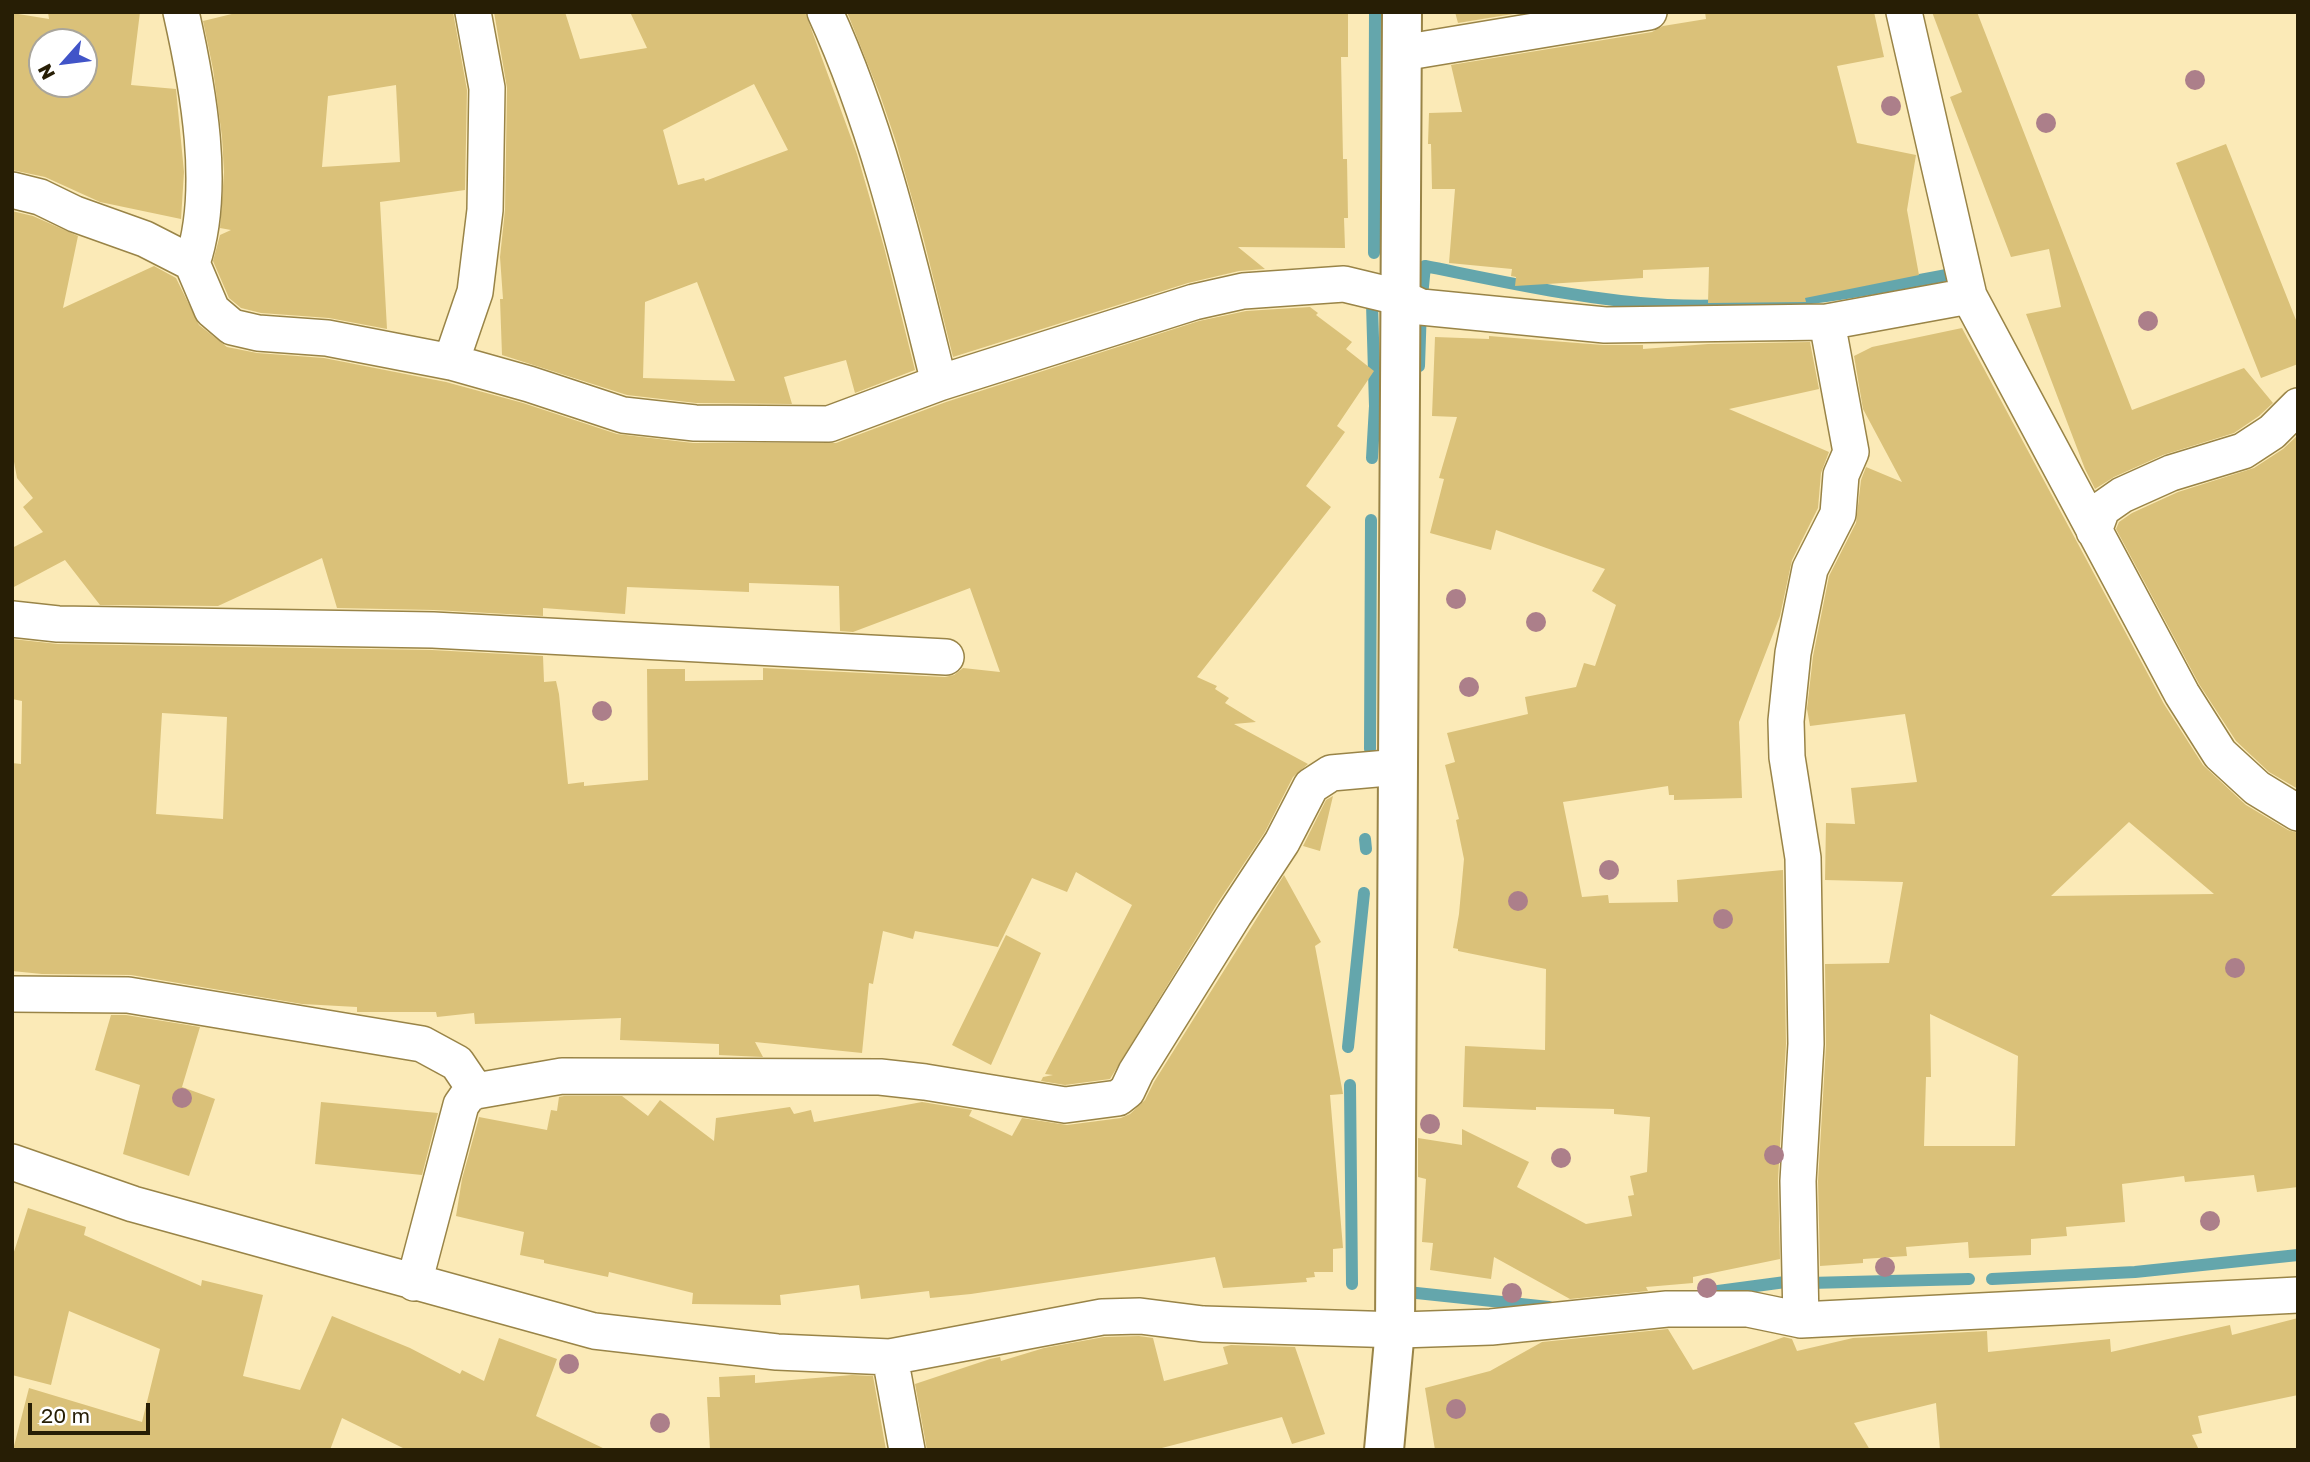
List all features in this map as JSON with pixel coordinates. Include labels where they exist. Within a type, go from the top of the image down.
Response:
[{"type":"street","points":[[181,12],[191,56],[203,142],[202,214],[199,242],[191,263]]},
{"type":"street","points":[[451,362],[475,292],[485,210],[487,88],[473,12]]},
{"type":"street","points":[[825,12],[864,107],[907,252],[939,383]]},
{"type":"street","points":[[1384,1450],[1395,1329],[1402,12]]},
{"type":"street","points":[[1402,53],[1648,12]]},
{"type":"street","points":[[1904,12],[1969,296],[2182,694],[2220,754],[2257,788],[2298,813]]},
{"type":"street","points":[[12,190],[40,197],[75,214],[145,239],[191,263],[212,310],[232,327],[327,338],[451,362],[623,415],[695,423],[829,424],[939,383],[1194,302],[1243,291],[1344,284],[1402,298],[1421,307],[1605,325],[1827,322],[1969,296]]},
{"type":"street","points":[[1801,1320],[1798,1181],[1806,1044],[1804,858],[1787,757],[1786,721],[1793,653],[1810,569],[1838,514],[1841,475],[1851,452],[1827,322]]},
{"type":"street","points":[[2094,531],[2102,509],[2122,495],[2171,473],[2243,451],[2295,413]]},
{"type":"street","points":[[12,619],[58,624],[433,630],[946,657]]},
{"type":"street","points":[[414,1283],[461,1105],[468,1095],[477,1091],[562,1076],[880,1077],[1065,1105],[1118,1098],[1127,1090],[1223,932],[1270,862],[1311,786],[1331,774],[1399,767]]},
{"type":"street","points":[[12,993],[128,995],[422,1044],[457,1063],[477,1091]]},
{"type":"street","points":[[12,1162],[133,1204],[594,1331],[777,1352],[890,1357],[1102,1317],[1140,1316],[1203,1324],[1395,1329],[1491,1327],[1667,1309],[1748,1309],[1801,1320],[2298,1295]]},
{"type":"street","points":[[890,1357],[907,1450]]},
{"type":"building","points":[[48,12],[140,12],[131,85],[176,89],[184,172],[181,219],[100,202],[45,177],[12,170],[12,13],[49,19]]},
{"type":"building","points":[[240,12],[453,12],[467,90],[465,190],[380,202],[387,329],[329,318],[261,313],[241,308],[229,298],[213,261],[220,235],[231,230],[220,228],[224,172],[222,137],[213,69],[203,21]],"holes":[[[396,85],[400,162],[322,167],[328,96]]]},
{"type":"building","points":[[494,12],[565,12],[580,59],[647,48],[630,12],[805,12],[857,154],[915,370],[855,393],[846,360],[784,377],[792,404],[696,403],[627,395],[502,355],[500,299],[503,299],[500,257],[505,210],[507,88]],"holes":[[[754,84],[788,150],[705,181],[704,178],[678,185],[663,130]],[[697,282],[735,381],[643,378],[645,302]]]},
{"type":"building","points":[[847,12],[1348,12],[1348,57],[1341,57],[1343,159],[1347,159],[1348,218],[1344,218],[1345,248],[1238,247],[1265,269],[1239,271],[1188,283],[953,357],[896,142]]},
{"type":"building","points":[[1455,12],[1525,12],[1458,23]]},
{"type":"building","points":[[1705,12],[1874,12],[1884,57],[1837,66],[1857,143],[1916,155],[1907,210],[1919,275],[1805,298],[1806,302],[1708,303],[1709,267],[1643,270],[1643,278],[1515,286],[1516,277],[1511,276],[1512,269],[1449,263],[1455,189],[1432,189],[1431,144],[1428,144],[1429,113],[1462,112],[1451,65],[1652,32],[1663,26],[1706,19]]},
{"type":"building","points":[[1932,12],[1977,12],[2132,410],[2244,368],[2273,403],[2259,416],[2234,433],[2163,455],[2114,477],[2095,489],[2026,314],[2061,307],[2049,249],[2011,257],[1950,97],[1962,92]]},
{"type":"building","points":[[2226,144],[2298,325],[2298,364],[2261,378],[2176,163]]},
{"type":"building","points":[[12,211],[33,216],[78,236],[63,308],[154,266],[176,278],[199,325],[227,347],[257,353],[324,358],[446,382],[523,403],[617,434],[693,443],[836,443],[946,402],[1199,321],[1246,311],[1310,307],[1318,313],[1316,315],[1352,342],[1346,349],[1374,371],[1337,426],[1345,432],[1306,486],[1331,507],[1197,677],[1217,686],[1215,689],[1229,698],[1225,703],[1256,722],[1234,724],[1308,764],[1293,777],[1265,832],[1217,904],[1110,1079],[1065,1085],[1041,1081],[1043,1077],[1053,1075],[1045,1074],[1132,905],[1076,872],[1067,892],[1032,878],[998,947],[915,931],[913,939],[883,931],[873,984],[869,983],[862,1053],[755,1042],[763,1057],[719,1055],[719,1044],[620,1040],[621,1018],[475,1024],[474,1013],[437,1017],[436,1012],[357,1012],[357,1007],[302,1004],[131,975],[12,971],[12,763],[21,764],[22,701],[12,699],[12,639],[58,644],[432,650],[543,656],[544,682],[556,681],[559,694],[568,784],[584,782],[584,786],[648,780],[647,669],[685,669],[685,681],[763,680],[763,668],[945,677],[954,675],[963,668],[1000,672],[970,588],[853,632],[840,631],[839,586],[749,583],[749,592],[627,587],[625,614],[543,608],[543,616],[337,608],[322,558],[218,606],[100,605],[65,560],[12,588],[12,548],[43,532],[23,507],[33,498],[17,478],[12,451]],"holes":[[[162,713],[227,717],[223,819],[156,814]]]},
{"type":"building","points":[[1962,328],[2164,704],[2203,765],[2246,805],[2298,833],[2298,1187],[2257,1192],[2254,1175],[2185,1182],[2184,1176],[2122,1184],[2125,1222],[2066,1227],[2067,1236],[2031,1239],[2031,1255],[1969,1258],[1968,1242],[1906,1247],[1907,1256],[1820,1266],[1818,1181],[1826,1045],[1825,964],[1889,963],[1903,882],[1825,880],[1826,823],[1855,824],[1851,788],[1917,782],[1905,714],[1810,726],[1807,709],[1813,656],[1829,576],[1856,523],[1861,480],[1866,467],[1902,482],[1863,409],[1854,356],[1872,347]],"holes":[[[2129,822],[2214,894],[2051,896]],[[1930,1014],[2018,1056],[2015,1146],[1924,1146],[1926,1077],[1931,1077]]]},
{"type":"building","points":[[1489,336],[1603,345],[1643,345],[1643,349],[1708,344],[1810,342],[1819,389],[1729,409],[1829,452],[1821,473],[1818,508],[1792,560],[1780,616],[1739,722],[1742,798],[1674,800],[1674,795],[1669,795],[1668,786],[1563,802],[1582,897],[1608,895],[1609,903],[1678,902],[1677,880],[1783,870],[1786,1044],[1778,1180],[1780,1259],[1693,1277],[1693,1283],[1646,1287],[1648,1291],[1570,1299],[1494,1257],[1491,1279],[1430,1270],[1433,1243],[1422,1242],[1426,1179],[1418,1177],[1418,1138],[1462,1145],[1462,1129],[1529,1162],[1517,1187],[1586,1224],[1632,1216],[1628,1196],[1634,1195],[1630,1176],[1647,1172],[1650,1117],[1614,1114],[1614,1109],[1463,1107],[1465,1046],[1545,1050],[1546,969],[1453,948],[1464,859],[1456,820],[1459,819],[1445,765],[1455,762],[1447,733],[1528,714],[1525,697],[1576,687],[1584,663],[1595,666],[1616,605],[1592,591],[1605,569],[1496,530],[1491,550],[1430,533],[1444,479],[1439,478],[1457,417],[1432,416],[1435,337],[1489,339]]},
{"type":"building","points":[[2298,435],[2298,789],[2269,772],[2236,741],[2199,684],[2116,529],[2119,522],[2132,513],[2178,492],[2254,468],[2283,449]]},
{"type":"building","points":[[1333,796],[1320,851],[1303,846],[1326,800]]},
{"type":"building","points":[[1284,875],[1321,942],[1315,946],[1343,1094],[1330,1095],[1343,1248],[1333,1249],[1333,1272],[1314,1272],[1315,1277],[1306,1278],[1307,1282],[1223,1288],[1215,1257],[930,1298],[929,1291],[861,1299],[859,1285],[780,1295],[781,1305],[692,1304],[693,1293],[609,1272],[608,1277],[544,1263],[544,1260],[520,1255],[524,1232],[456,1216],[462,1179],[479,1117],[547,1130],[551,1110],[557,1111],[559,1097],[564,1096],[622,1096],[648,1116],[660,1100],[714,1141],[716,1118],[790,1107],[794,1114],[811,1110],[814,1122],[922,1102],[972,1110],[969,1116],[1012,1136],[1022,1118],[1067,1125],[1121,1118],[1130,1114],[1145,1100]]},
{"type":"building","points":[[1006,935],[1041,953],[991,1065],[952,1045]]},
{"type":"building","points":[[111,1015],[200,1027],[182,1087],[215,1099],[189,1176],[123,1154],[140,1085],[95,1070]]},
{"type":"building","points":[[321,1102],[438,1113],[422,1175],[315,1164]]},
{"type":"building","points":[[28,1208],[86,1227],[84,1235],[201,1286],[202,1280],[263,1295],[243,1376],[300,1390],[332,1316],[410,1348],[460,1374],[462,1370],[484,1381],[499,1338],[557,1359],[536,1416],[607,1450],[407,1450],[342,1418],[330,1450],[13,1450],[29,1388],[142,1422],[160,1349],[69,1311],[51,1385],[12,1375],[12,1258]]},
{"type":"building","points":[[2298,1318],[2298,1395],[2198,1416],[2202,1433],[2192,1435],[2199,1450],[1940,1450],[1936,1403],[1854,1423],[1870,1450],[1435,1450],[1425,1388],[1490,1371],[1542,1342],[1668,1329],[1693,1370],[1784,1337],[1792,1339],[1797,1351],[1853,1338],[1987,1331],[1988,1352],[2110,1339],[2111,1352],[2230,1325],[2232,1335]]},
{"type":"building","points":[[1104,1337],[1153,1338],[1164,1381],[1228,1364],[1223,1347],[1295,1347],[1325,1434],[1292,1444],[1282,1417],[1154,1450],[927,1450],[915,1384],[990,1359],[1000,1357],[1001,1361],[1044,1348]]},
{"type":"building","points":[[755,1375],[755,1383],[852,1375],[873,1376],[886,1450],[710,1450],[707,1397],[720,1397],[719,1377]]},
{"type":"waterway","points":[[1374,253],[1375,12]]},
{"type":"waterway","points":[[1419,366],[1425,266],[1606,299],[1703,306],[1775,302],[1881,287],[1952,274],[1950,264]]},
{"type":"waterway","points":[[1372,304],[1375,406],[1372,458]]},
{"type":"waterway","points":[[1370,749],[1371,520]]},
{"type":"waterway","points":[[1365,839],[1366,849]]},
{"type":"waterway","points":[[1348,1047],[1364,893]]},
{"type":"waterway","points":[[1350,1085],[1352,1284]]},
{"type":"waterway","points":[[1992,1279],[2135,1272],[2298,1255]]},
{"type":"waterway","points":[[1809,1283],[1969,1279]]},
{"type":"waterway","points":[[1703,1293],[1793,1281]]},
{"type":"waterway","points":[[1407,1292],[1549,1307]]}]
